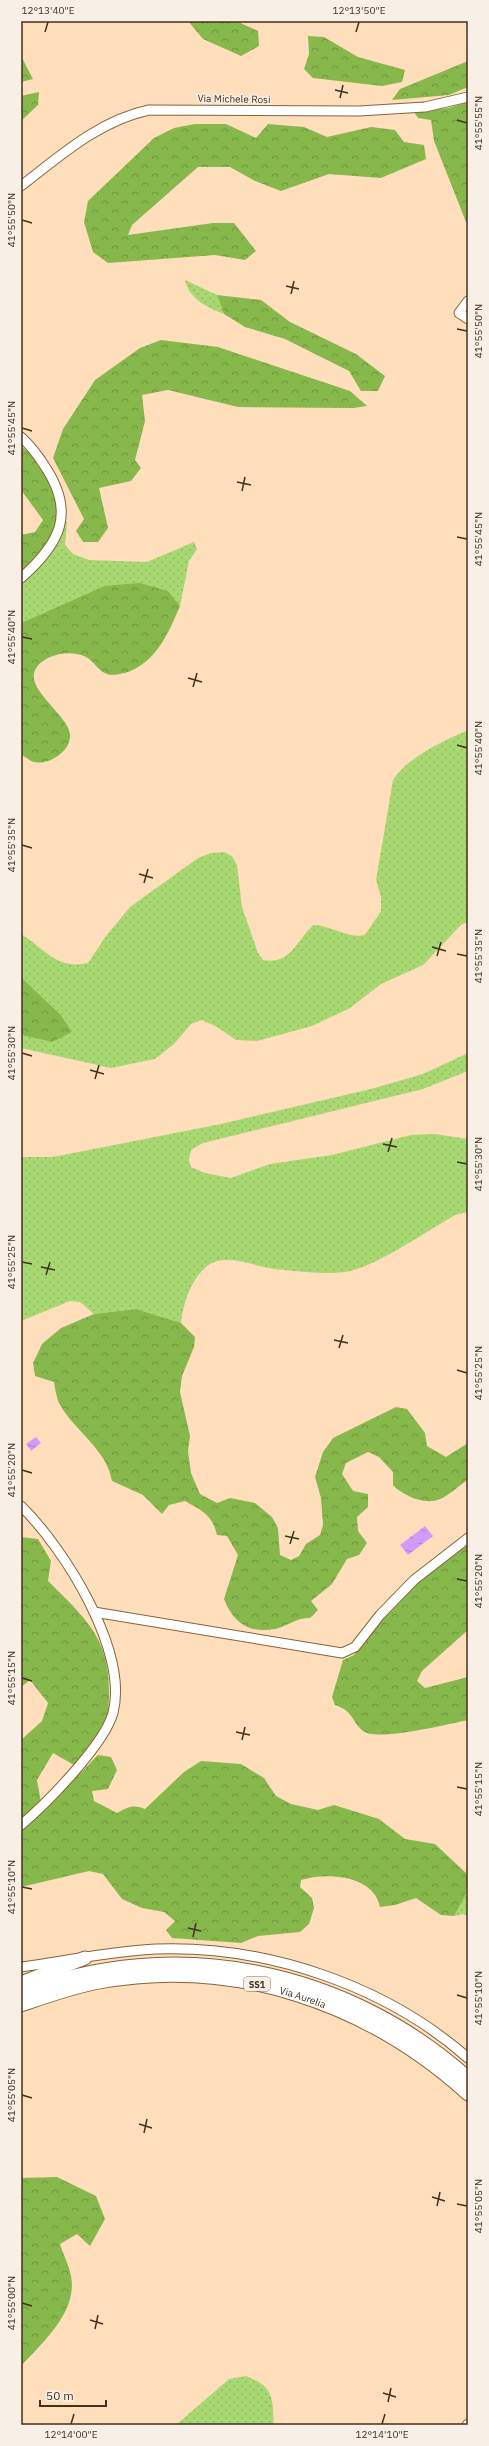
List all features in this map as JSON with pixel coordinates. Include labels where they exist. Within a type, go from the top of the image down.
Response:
[{"type":"highway","points":[[21,1983],[85,1958]]},
{"type":"highway","name":"Via Aurelia","points":[[21,1993],[80,1973],[127,1965],[191,1963],[251,1970],[318,1989],[374,2013],[418,2039],[468,2078]]},
{"type":"highway","name":"Via Aurelia","points":[[21,2006],[88,1985],[146,1976],[194,1976],[254,1983],[321,2001],[368,2023],[412,2050],[449,2076],[468,2094]]},
{"type":"street","name":"Via Michele Rosi","points":[[21,186],[88,137],[117,120],[149,110],[358,111],[431,106],[468,97]]},
{"type":"street","points":[[468,302],[459,313],[468,320]]},
{"type":"street","points":[[21,437],[37,453],[49,472],[59,492],[62,510],[60,526],[51,545],[39,561],[21,578]]},
{"type":"street","points":[[21,1506],[51,1539],[94,1612],[103,1635],[113,1671],[116,1695],[112,1714],[103,1734],[51,1798],[21,1825]]},
{"type":"street","points":[[94,1612],[342,1654],[355,1647],[380,1615],[414,1580],[468,1538]]},
{"type":"street","points":[[21,1967],[121,1952],[179,1949],[219,1952],[278,1962],[340,1982],[374,1997],[417,2021],[468,2058]]},
{"type":"green space","points":[[188,21],[236,21],[258,31],[259,46],[241,56],[203,39]]},
{"type":"green space","points":[[308,36],[324,37],[358,57],[405,70],[402,82],[382,86],[313,78],[304,69],[309,54]]},
{"type":"green space","points":[[21,56],[33,79],[21,82]]},
{"type":"green space","points":[[468,61],[468,87],[449,95],[392,100],[400,89]]},
{"type":"green space","points":[[39,92],[38,105],[21,121],[21,96]]},
{"type":"green space","points":[[468,102],[468,221],[466,222],[434,141],[431,120],[418,118],[414,112],[448,108]]},
{"type":"green space","points":[[195,124],[226,124],[256,138],[268,124],[304,127],[327,137],[371,127],[395,130],[404,142],[424,145],[426,159],[381,178],[329,174],[281,191],[255,181],[230,167],[198,167],[132,225],[128,235],[213,223],[234,223],[256,251],[245,260],[215,255],[108,263],[93,252],[84,222],[88,201],[154,138],[174,128]]},
{"type":"green space","points":[[185,280],[217,295],[224,314],[206,306],[195,298],[187,287]]},
{"type":"green space","points":[[217,295],[261,300],[290,322],[356,354],[385,376],[378,391],[361,391],[349,371],[285,339],[245,327],[224,314]]},
{"type":"green space","points":[[161,340],[218,347],[350,391],[367,406],[353,408],[238,407],[168,390],[142,395],[145,421],[135,460],[141,468],[131,481],[99,488],[108,528],[98,542],[83,542],[76,531],[84,519],[53,458],[63,429],[95,380],[140,348]]},
{"type":"green space","points":[[21,446],[36,458],[43,467],[52,483],[57,498],[59,512],[57,525],[45,550],[21,573],[21,535],[35,532],[43,520],[21,490]]},
{"type":"green space","points":[[64,522],[67,522],[65,545],[73,554],[89,560],[147,562],[194,542],[197,549],[189,561],[180,606],[168,591],[104,586],[21,623],[21,584],[36,570],[47,556]]},
{"type":"green space","points":[[140,583],[168,591],[180,606],[171,627],[160,646],[153,655],[136,668],[125,673],[113,675],[104,673],[86,657],[73,653],[58,654],[44,660],[35,670],[34,678],[36,686],[62,718],[70,734],[70,740],[63,751],[53,759],[40,763],[29,760],[21,754],[21,623],[104,586]]},
{"type":"green space","points":[[468,730],[468,922],[462,924],[423,965],[381,984],[350,1008],[312,1026],[257,1041],[236,1040],[217,1027],[202,1020],[191,1024],[174,1044],[155,1059],[111,1068],[21,1048],[21,1035],[52,1042],[60,1014],[21,977],[21,934],[52,957],[60,961],[68,964],[88,963],[106,936],[130,907],[198,858],[211,853],[224,852],[232,856],[237,865],[242,907],[258,953],[263,960],[272,961],[286,956],[292,951],[313,925],[326,927],[345,934],[358,936],[365,935],[381,911],[381,897],[376,880],[393,780],[400,771],[427,750]]},
{"type":"green space","points":[[21,977],[60,1014],[72,1032],[52,1042],[21,1035]]},
{"type":"green space","points":[[468,1053],[468,1071],[423,1089],[203,1143],[191,1150],[189,1160],[191,1167],[205,1173],[231,1178],[270,1164],[332,1155],[411,1135],[435,1134],[468,1139],[468,1212],[455,1215],[370,1264],[345,1272],[319,1273],[292,1271],[268,1268],[235,1260],[212,1263],[199,1274],[194,1282],[186,1298],[181,1323],[136,1309],[94,1314],[80,1302],[70,1301],[21,1321],[21,1157],[53,1157],[221,1124],[371,1089],[423,1074]]},
{"type":"green space","points":[[136,1309],[181,1323],[195,1337],[194,1347],[182,1376],[180,1392],[190,1436],[188,1451],[191,1473],[200,1494],[217,1503],[230,1498],[255,1503],[272,1517],[278,1528],[280,1555],[291,1560],[299,1556],[306,1544],[320,1535],[323,1525],[321,1498],[315,1477],[323,1452],[333,1438],[396,1407],[407,1409],[425,1433],[427,1446],[446,1457],[468,1443],[468,1480],[440,1499],[428,1501],[408,1496],[397,1489],[393,1485],[393,1472],[379,1457],[368,1452],[346,1463],[342,1474],[353,1491],[368,1494],[368,1507],[357,1517],[358,1531],[367,1543],[359,1555],[347,1559],[332,1584],[311,1601],[318,1610],[310,1618],[300,1619],[275,1629],[257,1630],[249,1628],[237,1620],[224,1599],[238,1555],[227,1536],[217,1535],[212,1522],[206,1514],[185,1501],[169,1505],[162,1514],[143,1495],[112,1481],[104,1459],[97,1449],[72,1422],[59,1403],[54,1382],[35,1376],[33,1363],[42,1344],[61,1328],[94,1314]]},
{"type":"green space","points":[[21,1537],[38,1539],[51,1561],[48,1581],[74,1607],[93,1631],[105,1658],[109,1695],[108,1709],[102,1731],[74,1765],[53,1753],[37,1780],[41,1802],[21,1819],[21,1740],[42,1721],[48,1703],[30,1680],[21,1687]]},
{"type":"green space","points":[[468,1544],[468,1630],[422,1671],[417,1681],[425,1688],[468,1677],[468,1720],[397,1733],[371,1734],[363,1731],[346,1710],[335,1705],[332,1697],[343,1660],[354,1655],[387,1609],[456,1550]]},
{"type":"green space","points":[[98,1755],[111,1757],[117,1770],[108,1789],[92,1791],[94,1801],[117,1813],[131,1807],[145,1809],[184,1772],[201,1761],[241,1764],[264,1778],[276,1796],[291,1804],[318,1810],[334,1805],[379,1819],[405,1839],[435,1844],[466,1873],[468,1879],[465,1896],[454,1916],[441,1915],[416,1898],[395,1905],[380,1907],[376,1896],[369,1888],[348,1878],[323,1876],[301,1880],[300,1887],[312,1898],[314,1908],[309,1924],[300,1932],[258,1936],[241,1943],[172,1938],[166,1930],[175,1921],[164,1912],[142,1908],[122,1899],[103,1874],[89,1871],[21,1887],[21,1828],[52,1802]]},
{"type":"green space","points":[[468,1886],[468,1917],[464,1914],[454,1916]]},
{"type":"green space","points":[[57,2177],[96,2196],[105,2219],[90,2246],[77,2234],[60,2244],[71,2276],[72,2289],[69,2302],[64,2314],[48,2337],[21,2366],[21,2178]]},
{"type":"green space","points":[[246,2376],[258,2381],[269,2392],[272,2402],[273,2425],[176,2425],[229,2379]]},
{"type":"water","points":[[36,1437],[41,1443],[31,1451],[26,1444]]},
{"type":"water","points":[[425,1526],[433,1536],[408,1555],[400,1545]]}]
